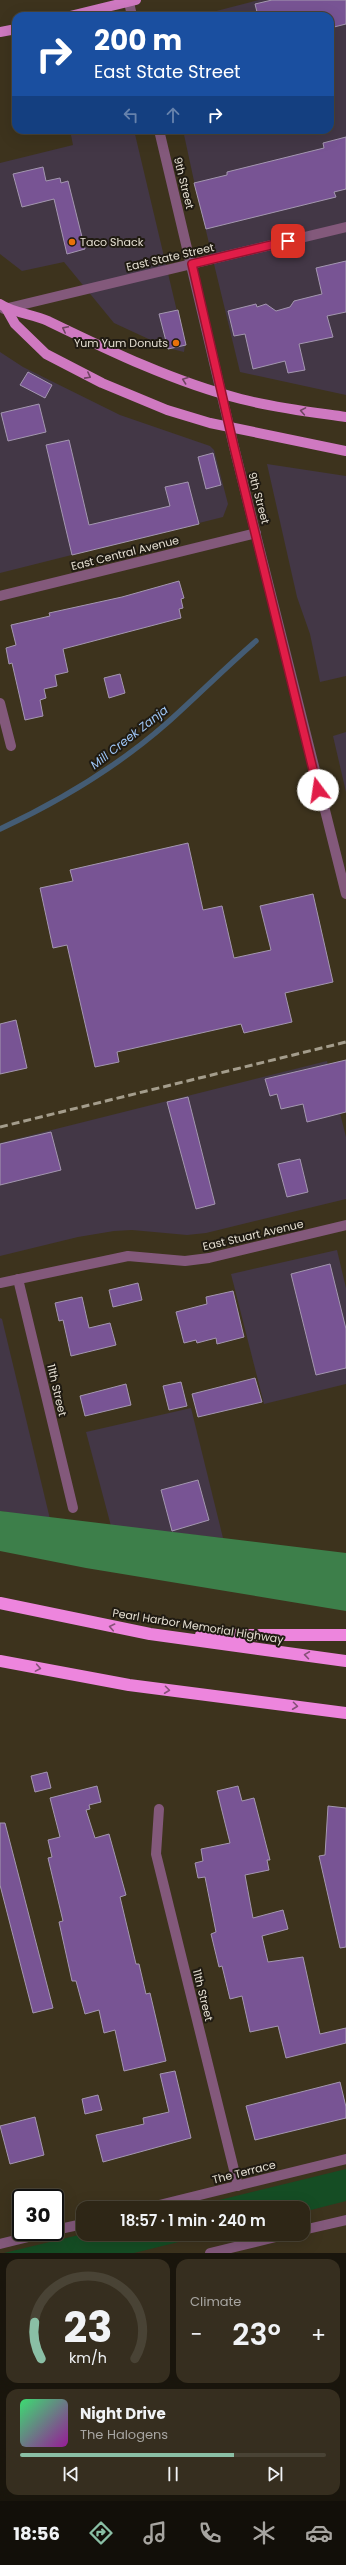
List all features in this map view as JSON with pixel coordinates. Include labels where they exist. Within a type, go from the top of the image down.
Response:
[{"type":"highway","name":"Pearl Harbor Memorial Highway","points":[[0,1603],[150,1634],[346,1660]]},
{"type":"highway","points":[[150,1634],[346,1635]]},
{"type":"highway","points":[[0,1661],[129,1685],[346,1713]]},
{"type":"main road","points":[[87,12],[132,1]]},
{"type":"main road","points":[[0,32],[12,30]]},
{"type":"main road","points":[[2,307],[34,314],[108,351],[221,394],[293,409],[346,417]]},
{"type":"main road","points":[[2,307],[15,324],[46,354],[102,383],[167,410],[229,427],[346,451]]},
{"type":"street","points":[[132,1],[132,12]]},
{"type":"street","name":"9th Street","points":[[160,134],[192,264],[229,427],[346,894]]},
{"type":"street","name":"East State Street","points":[[2,307],[346,227]]},
{"type":"street","name":"East Central Avenue","points":[[0,596],[256,533]]},
{"type":"street","points":[[0,703],[11,746]]},
{"type":"street","name":"East Stuart Avenue","points":[[0,1283],[128,1256],[185,1261],[209,1258],[346,1225]]},
{"type":"street","name":"11th Street","points":[[18,1279],[73,1508]]},
{"type":"street","name":"11th Street","points":[[159,1809],[156,1854],[238,2186]]},
{"type":"street","name":"The Terrace","points":[[176,2201],[346,2159]]},
{"type":"street","points":[[310,2228],[346,2220]]},
{"type":"street","points":[[64,2228],[76,2226]]},
{"type":"street","points":[[0,2244],[12,2241]]},
{"type":"street","points":[[210,2253],[259,2241]]},
{"type":"shaded area","points":[[259,0],[346,0],[346,395],[240,372],[184,134],[334,134],[334,12],[212,12]]},
{"type":"shaded area","points":[[71,134],[135,134],[185,345],[184,352],[168,348],[114,323],[64,262],[22,271],[0,254],[0,163],[73,145]]},
{"type":"shaded area","points":[[0,352],[23,367],[120,415],[210,446],[214,450],[228,504],[223,517],[0,573]]},
{"type":"shaded area","points":[[267,464],[346,476],[346,676],[320,682],[310,634],[297,597]]},
{"type":"shaded area","points":[[346,732],[346,792],[333,736]]},
{"type":"shaded area","points":[[327,1061],[346,1137],[346,1199],[206,1233],[187,1235],[132,1230],[114,1231],[78,1237],[0,1256],[0,1143]]},
{"type":"shaded area","points":[[337,1250],[346,1288],[346,1384],[264,1404],[231,1274]]},
{"type":"shaded area","points":[[0,1318],[2,1319],[50,1519],[0,1511]]},
{"type":"shaded area","points":[[191,1408],[223,1538],[111,1526],[86,1432]]},
{"type":"green space","points":[[0,1511],[346,1553],[346,1611],[86,1568],[0,1551]]},
{"type":"green space","points":[[346,2169],[346,2201],[310,2210],[310,2201],[216,2201]]},
{"type":"green space","points":[[76,2236],[76,2241],[183,2241],[134,2253],[4,2253],[54,2241],[64,2241],[64,2239]]},
{"type":"building","points":[[272,0],[346,0],[346,24],[334,27],[334,12],[257,12],[255,4]]},
{"type":"building","points":[[346,137],[346,189],[334,192],[336,197],[206,229],[194,183],[227,175],[227,172],[324,148],[323,143]]},
{"type":"building","points":[[43,167],[46,181],[60,178],[61,183],[68,181],[85,249],[67,254],[54,199],[22,207],[13,174]]},
{"type":"building","points":[[346,261],[346,312],[327,316],[333,337],[299,344],[305,370],[288,373],[285,361],[253,369],[245,334],[234,336],[228,311],[256,304],[257,307],[266,304],[276,311],[290,307],[294,301],[322,294],[316,268]]},
{"type":"building","points":[[178,310],[186,345],[168,349],[159,314]]},
{"type":"building","points":[[28,372],[52,385],[45,398],[20,385]]},
{"type":"building","points":[[39,404],[46,432],[8,441],[1,413]]},
{"type":"building","points":[[69,440],[89,525],[170,506],[165,487],[188,482],[199,524],[72,555],[46,445]]},
{"type":"building","points":[[213,453],[221,485],[206,489],[198,457]]},
{"type":"building","points":[[179,581],[184,598],[181,599],[183,608],[179,609],[181,618],[63,649],[68,672],[55,675],[57,686],[44,689],[46,698],[40,700],[43,716],[25,720],[12,663],[9,664],[6,648],[16,645],[11,625],[50,616],[49,613],[122,597]]},
{"type":"building","points":[[120,674],[125,693],[109,698],[104,678]]},
{"type":"building","points":[[188,843],[203,910],[222,906],[234,958],[271,950],[260,906],[313,894],[333,982],[285,993],[292,1022],[244,1033],[241,1024],[117,1052],[119,1062],[95,1067],[67,945],[53,948],[40,888],[73,881],[70,870]]},
{"type":"building","points":[[16,1020],[27,1068],[0,1074],[0,1024]]},
{"type":"building","points":[[346,1060],[346,1112],[307,1122],[303,1104],[281,1109],[277,1094],[270,1096],[265,1079]]},
{"type":"building","points":[[188,1097],[215,1204],[196,1209],[167,1102]]},
{"type":"building","points":[[51,1132],[61,1170],[0,1185],[0,1144]]},
{"type":"building","points":[[300,1159],[308,1192],[287,1197],[278,1164]]},
{"type":"building","points":[[330,1264],[346,1329],[346,1368],[316,1375],[291,1274]]},
{"type":"building","points":[[138,1283],[142,1300],[113,1307],[109,1290]]},
{"type":"building","points":[[233,1291],[244,1337],[217,1344],[216,1338],[197,1343],[196,1340],[184,1343],[176,1312],[207,1304],[206,1297]]},
{"type":"building","points":[[82,1297],[89,1328],[110,1323],[116,1345],[71,1356],[63,1320],[59,1321],[55,1303]]},
{"type":"building","points":[[255,1378],[262,1402],[198,1417],[192,1394]]},
{"type":"building","points":[[181,1382],[187,1406],[169,1410],[163,1386]]},
{"type":"building","points":[[126,1384],[131,1405],[85,1416],[80,1396]]},
{"type":"building","points":[[198,1480],[209,1520],[172,1531],[161,1490]]},
{"type":"building","points":[[47,1772],[51,1788],[35,1792],[31,1776]]},
{"type":"building","points":[[97,1786],[101,1802],[89,1805],[90,1809],[86,1810],[95,1838],[109,1834],[126,1895],[120,1897],[136,1964],[139,1964],[146,1994],[150,1993],[166,2061],[124,2071],[115,2030],[104,2033],[99,2010],[85,2014],[76,1981],[72,1981],[59,1922],[63,1921],[48,1858],[52,1857],[48,1840],[60,1837],[50,1798]]},
{"type":"building","points":[[238,1786],[242,1801],[254,1798],[270,1860],[267,1860],[269,1870],[245,1875],[253,1918],[283,1910],[288,1929],[262,1936],[268,1962],[303,1957],[320,2034],[346,2028],[346,2043],[286,2058],[278,2026],[250,2032],[242,1996],[230,1999],[222,1966],[219,1967],[211,1934],[216,1932],[205,1877],[198,1878],[195,1863],[203,1861],[201,1849],[230,1843],[217,1791]]},
{"type":"building","points":[[328,1806],[346,1808],[346,1947],[340,1948],[319,1856],[325,1855]]},
{"type":"building","points":[[0,1823],[5,1823],[53,2008],[33,2013],[0,1885]]},
{"type":"building","points":[[175,2071],[191,2138],[103,2162],[96,2135],[144,2124],[143,2118],[169,2112],[160,2074]]},
{"type":"building","points":[[340,2082],[346,2107],[346,2118],[255,2140],[246,2106]]},
{"type":"building","points":[[98,2095],[102,2110],[85,2114],[82,2099]]},
{"type":"building","points":[[35,2117],[44,2155],[10,2164],[0,2126]]},
{"type":"waterway","name":"Mill Creek Zanja","points":[[0,829],[66,795],[128,754],[167,723],[256,641]]},
{"type":"railway","points":[[0,1127],[346,1042]]},
{"type":"place","name":"Taco Shack","points":[[72,242]]},
{"type":"place","name":"Yum Yum Donuts","points":[[176,343]]},
{"type":"route","points":[[288,241],[192,264],[234,447],[318,790]]}]
